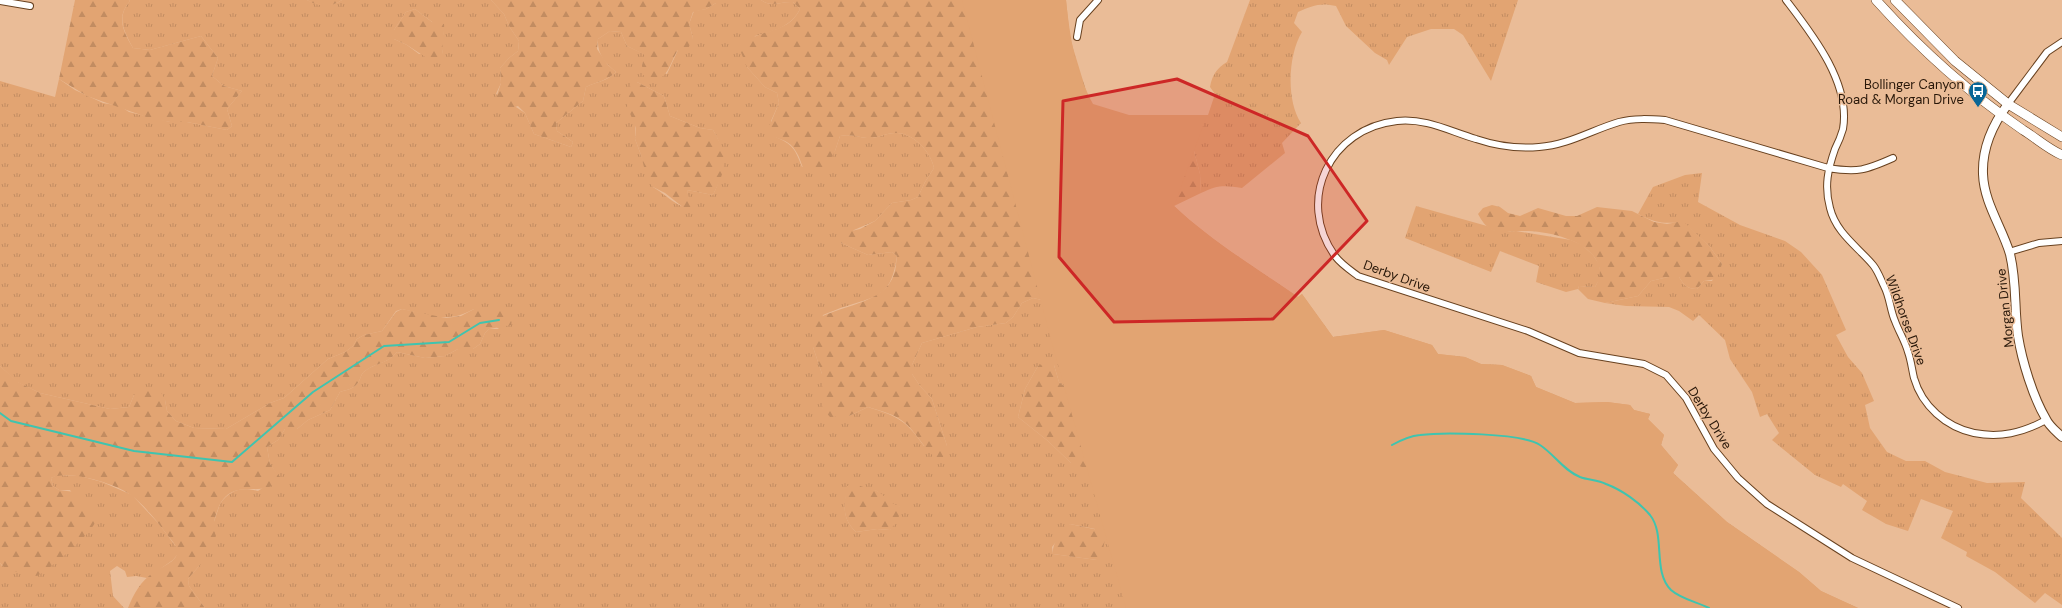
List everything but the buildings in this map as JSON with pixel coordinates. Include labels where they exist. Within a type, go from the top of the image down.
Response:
[{"type":"main road","points":[[1876,0],[1897,23],[1948,72],[2000,114],[2062,155]]},
{"type":"main road","points":[[1895,0],[1955,62],[2008,104],[2062,138]]},
{"type":"street","points":[[1077,37],[1080,20],[1098,0]]},
{"type":"street","name":"Wildhorse Drive","points":[[1786,0],[1807,28],[1841,90],[1844,110],[1842,130],[1828,168],[1826,181],[1830,209],[1840,229],[1854,247],[1873,266],[1885,288],[1894,321],[1908,350],[1915,380],[1927,404],[1940,418],[1964,431],[1989,436],[2012,435],[2046,420]]},
{"type":"street","points":[[0,2],[30,6]]},
{"type":"street","points":[[2008,104],[2047,52],[2062,42]]},
{"type":"street","name":"Morgan Drive","points":[[2008,104],[2000,114],[1984,153],[1983,174],[1986,196],[2009,252],[2013,268],[2017,296],[2018,335],[2026,372],[2046,420],[2062,437]]},
{"type":"street","name":"Derby Drive","points":[[1892,158],[1869,169],[1856,171],[1828,168],[1664,120],[1645,119],[1620,122],[1579,139],[1541,147],[1521,148],[1501,146],[1477,140],[1428,122],[1396,121],[1365,130],[1352,139],[1331,159],[1322,175],[1318,191],[1318,212],[1324,235],[1336,258],[1358,276],[1528,331],[1579,353],[1644,364],[1666,375],[1686,398],[1714,449],[1738,478],[1767,504],[1852,558],[1958,608]]},
{"type":"street","points":[[2009,252],[2039,243],[2062,242]]},
{"type":"highlighted area","points":[[1177,79],[1308,136],[1367,221],[1273,319],[1114,322],[1059,257],[1063,101]]},
{"type":"green space","points":[[75,0],[129,0],[130,1],[123,13],[122,24],[126,36],[133,48],[150,50],[201,36],[218,58],[212,76],[224,86],[242,91],[227,109],[232,126],[227,130],[187,122],[170,122],[152,119],[87,96],[59,79]]},
{"type":"green space","points":[[129,0],[307,0],[316,4],[329,5],[342,0],[491,0],[504,14],[509,26],[519,41],[518,51],[500,68],[501,83],[496,94],[525,113],[534,134],[571,147],[573,142],[557,131],[556,123],[583,101],[586,87],[605,80],[616,72],[602,58],[598,44],[598,39],[610,31],[621,32],[627,46],[646,55],[642,65],[667,74],[678,50],[693,38],[689,24],[694,11],[706,9],[716,3],[716,0],[761,0],[769,4],[793,2],[800,9],[792,20],[775,30],[755,36],[747,67],[765,87],[777,93],[779,103],[771,121],[771,135],[791,146],[797,154],[802,167],[835,151],[840,136],[850,135],[871,138],[892,133],[902,134],[914,139],[920,144],[929,156],[934,168],[918,197],[911,200],[892,203],[875,221],[854,230],[841,243],[868,255],[892,252],[897,256],[895,269],[891,279],[888,286],[882,292],[876,296],[823,315],[813,347],[822,374],[822,408],[849,416],[868,407],[894,416],[900,420],[912,430],[924,446],[947,446],[932,399],[920,386],[912,374],[912,365],[922,343],[977,327],[1006,323],[1013,317],[1022,303],[1033,298],[1055,303],[1174,206],[1203,231],[1234,254],[1298,297],[1302,294],[1333,337],[1384,330],[1432,345],[1438,354],[1465,357],[1481,364],[1502,365],[1531,376],[1536,387],[1575,403],[1607,402],[1630,405],[1634,410],[1650,414],[1648,419],[1664,435],[1661,445],[1678,465],[1673,473],[1727,522],[1799,572],[1821,591],[1858,608],[205,608],[189,586],[188,579],[199,566],[220,504],[232,492],[242,489],[258,491],[279,477],[270,464],[267,447],[278,440],[285,429],[297,429],[308,420],[330,410],[340,392],[354,387],[363,372],[386,361],[397,352],[425,358],[445,356],[458,349],[473,349],[480,344],[485,333],[489,329],[499,329],[474,309],[464,314],[447,317],[430,316],[402,309],[396,311],[382,331],[364,335],[357,339],[353,346],[345,352],[328,359],[284,398],[270,403],[226,429],[194,428],[176,421],[167,411],[165,400],[134,395],[129,407],[110,409],[40,393],[17,382],[0,366],[0,81],[55,97],[59,79],[75,90],[103,103],[120,106],[129,112],[170,122],[187,122],[227,130],[232,126],[227,109],[242,91],[224,86],[212,76],[218,58],[201,36],[150,50],[133,48],[124,30],[122,18],[123,13],[130,1]],"holes":[[[415,9],[444,31],[441,44],[443,54],[419,54],[407,45],[394,39],[394,30],[406,12]],[[637,82],[664,96],[670,116],[700,128],[713,130],[721,147],[723,162],[720,178],[713,195],[687,190],[690,208],[681,206],[653,187],[635,139]],[[1054,365],[1059,382],[1065,387],[1071,463],[1048,441],[1018,417],[1025,389],[1038,366]],[[848,486],[877,491],[890,504],[900,507],[890,530],[877,529],[856,532],[846,516],[845,499]],[[1070,524],[1095,529],[1097,560],[1053,554],[1052,547]]]},
{"type":"green space","points":[[307,0],[342,0],[338,3],[324,6]]},
{"type":"green space","points":[[491,0],[716,0],[716,3],[706,9],[693,12],[689,24],[693,38],[687,51],[678,50],[663,77],[653,81],[643,75],[642,65],[645,55],[627,46],[621,32],[610,31],[598,39],[597,49],[608,65],[616,72],[606,79],[586,87],[583,101],[556,123],[557,131],[573,142],[571,147],[534,134],[525,113],[518,106],[505,110],[495,101],[501,83],[500,68],[518,51],[519,41],[509,26],[504,14]]},
{"type":"green space","points":[[761,0],[1066,0],[1070,38],[1095,120],[1133,115],[1197,115],[1202,124],[1193,147],[1200,174],[1201,193],[1174,206],[1055,303],[1033,298],[1022,303],[1013,317],[1006,323],[977,327],[922,343],[912,365],[912,374],[920,386],[932,399],[947,446],[942,461],[936,458],[927,449],[905,423],[888,413],[868,407],[849,416],[830,417],[822,408],[822,374],[813,347],[812,322],[822,316],[870,298],[881,292],[889,284],[895,272],[897,256],[892,252],[868,255],[841,243],[847,232],[860,229],[875,221],[892,203],[911,200],[918,197],[934,168],[932,162],[920,144],[914,139],[902,134],[892,133],[871,138],[844,135],[840,136],[835,151],[823,172],[808,171],[805,169],[795,150],[790,144],[771,136],[769,127],[779,103],[777,93],[765,87],[747,67],[738,45],[787,24],[800,9],[793,2],[769,4]]},
{"type":"green space","points":[[962,0],[1066,0],[1074,54],[1082,79],[1093,104],[1129,115],[1207,115],[1174,206],[1203,231],[1234,254],[1298,297],[1302,294],[1333,337],[1384,330],[1432,345],[1438,354],[1465,357],[1481,364],[1502,365],[1531,376],[1536,387],[1575,403],[1607,402],[1630,405],[1634,410],[1650,414],[1648,419],[1664,435],[1661,445],[1678,465],[1673,473],[1727,522],[1799,572],[1821,591],[1858,608],[1126,608],[1050,336]]},
{"type":"green space","points":[[1250,0],[1518,0],[1491,81],[1463,35],[1454,29],[1431,29],[1407,37],[1389,65],[1387,60],[1375,53],[1346,26],[1336,6],[1326,4],[1316,5],[1298,12],[1294,23],[1302,32],[1294,53],[1291,90],[1296,113],[1301,123],[1282,143],[1285,153],[1242,188],[1221,186],[1201,193],[1200,174],[1193,147],[1202,124],[1197,115],[1208,115],[1215,94],[1210,87],[1212,79],[1218,69],[1227,62]]},
{"type":"green space","points":[[415,9],[432,22],[444,24],[442,46],[443,54],[433,62],[407,45],[394,39],[394,30],[406,12]]},
{"type":"green space","points":[[637,82],[664,96],[670,116],[700,128],[713,130],[722,148],[724,155],[723,169],[713,195],[687,190],[691,208],[684,208],[665,193],[653,187],[647,179],[635,139],[636,128],[627,106],[631,83]]},
{"type":"green space","points":[[1702,173],[1698,202],[1740,225],[1785,241],[1801,252],[1822,275],[1846,330],[1836,335],[1848,357],[1862,373],[1874,401],[1865,405],[1870,428],[1887,452],[1906,461],[1925,461],[1945,472],[1987,483],[2025,482],[2021,498],[2062,538],[2062,605],[2045,593],[2035,603],[1995,572],[1966,556],[1967,552],[1941,538],[1953,511],[1921,499],[1908,531],[1886,524],[1862,510],[1867,501],[1843,484],[1841,487],[1815,475],[1772,440],[1779,433],[1767,414],[1760,417],[1752,392],[1730,359],[1725,340],[1699,315],[1693,321],[1679,311],[1669,307],[1626,306],[1605,303],[1638,296],[1651,281],[1668,277],[1679,277],[1686,286],[1694,289],[1697,289],[1704,281],[1712,281],[1722,264],[1710,247],[1683,222],[1660,222],[1638,214],[1653,187],[1685,175]]},
{"type":"green space","points":[[1492,205],[1500,207],[1508,213],[1520,216],[1538,208],[1566,216],[1577,216],[1597,207],[1632,211],[1654,222],[1667,224],[1683,221],[1710,247],[1722,264],[1717,279],[1704,281],[1697,289],[1686,286],[1679,277],[1668,277],[1651,281],[1638,296],[1605,303],[1588,299],[1578,289],[1579,286],[1595,287],[1599,279],[1600,272],[1595,258],[1589,251],[1572,240],[1550,234],[1529,231],[1502,232],[1492,230],[1487,227],[1478,214],[1483,208]]},
{"type":"green space","points":[[1416,206],[1487,226],[1493,230],[1506,232],[1516,231],[1571,240],[1582,245],[1593,255],[1599,264],[1601,276],[1595,287],[1579,286],[1578,289],[1566,292],[1536,282],[1539,266],[1500,251],[1491,272],[1405,238]]},
{"type":"green space","points":[[498,308],[514,311],[511,325],[489,329],[485,333],[480,344],[473,349],[458,349],[445,356],[425,358],[397,352],[389,359],[363,372],[354,387],[340,392],[330,410],[308,420],[297,429],[285,429],[278,440],[267,447],[270,464],[280,477],[274,484],[266,488],[231,492],[224,498],[215,519],[214,529],[216,536],[199,566],[188,579],[189,586],[205,608],[128,608],[141,584],[154,572],[174,559],[177,550],[173,542],[158,523],[136,500],[125,491],[93,479],[69,475],[51,478],[53,486],[59,490],[75,492],[78,500],[82,504],[97,510],[97,518],[93,526],[79,542],[37,576],[7,570],[0,563],[0,366],[18,382],[40,393],[110,409],[129,407],[134,395],[141,388],[158,387],[165,400],[167,411],[176,421],[194,428],[226,429],[270,403],[284,398],[328,359],[345,352],[353,346],[357,339],[364,335],[382,331],[396,312],[402,309],[446,318],[461,316],[474,309]]},
{"type":"green space","points":[[1046,362],[1054,365],[1059,382],[1065,387],[1098,469],[1082,467],[1071,463],[1048,441],[1018,417],[1025,389],[1038,366]]},
{"type":"green space","points":[[57,475],[80,476],[102,482],[132,495],[159,524],[177,548],[177,555],[173,560],[147,578],[136,576],[127,577],[125,571],[117,566],[110,571],[113,596],[124,608],[0,608],[0,563],[2,566],[80,505],[70,490],[59,490],[53,486],[51,478]]},
{"type":"green space","points":[[856,483],[877,491],[893,504],[901,507],[898,520],[890,530],[877,529],[856,532],[851,526],[846,516],[845,499],[847,486]]},
{"type":"green space","points":[[1070,524],[1103,531],[1105,538],[1102,557],[1097,560],[1053,554],[1054,544],[1061,528]]},
{"type":"waterway","points":[[0,413],[11,421],[134,451],[232,462],[313,392],[384,346],[449,342],[480,323],[499,320]]},
{"type":"waterway","points":[[1392,445],[1406,438],[1431,434],[1482,434],[1517,438],[1531,441],[1540,445],[1574,474],[1603,483],[1618,490],[1646,510],[1655,523],[1659,543],[1660,563],[1665,582],[1671,590],[1679,596],[1709,608]]},
{"type":"place","name":"Bollinger Canyon Road & Morgan Drive","points":[[1978,108]]}]
